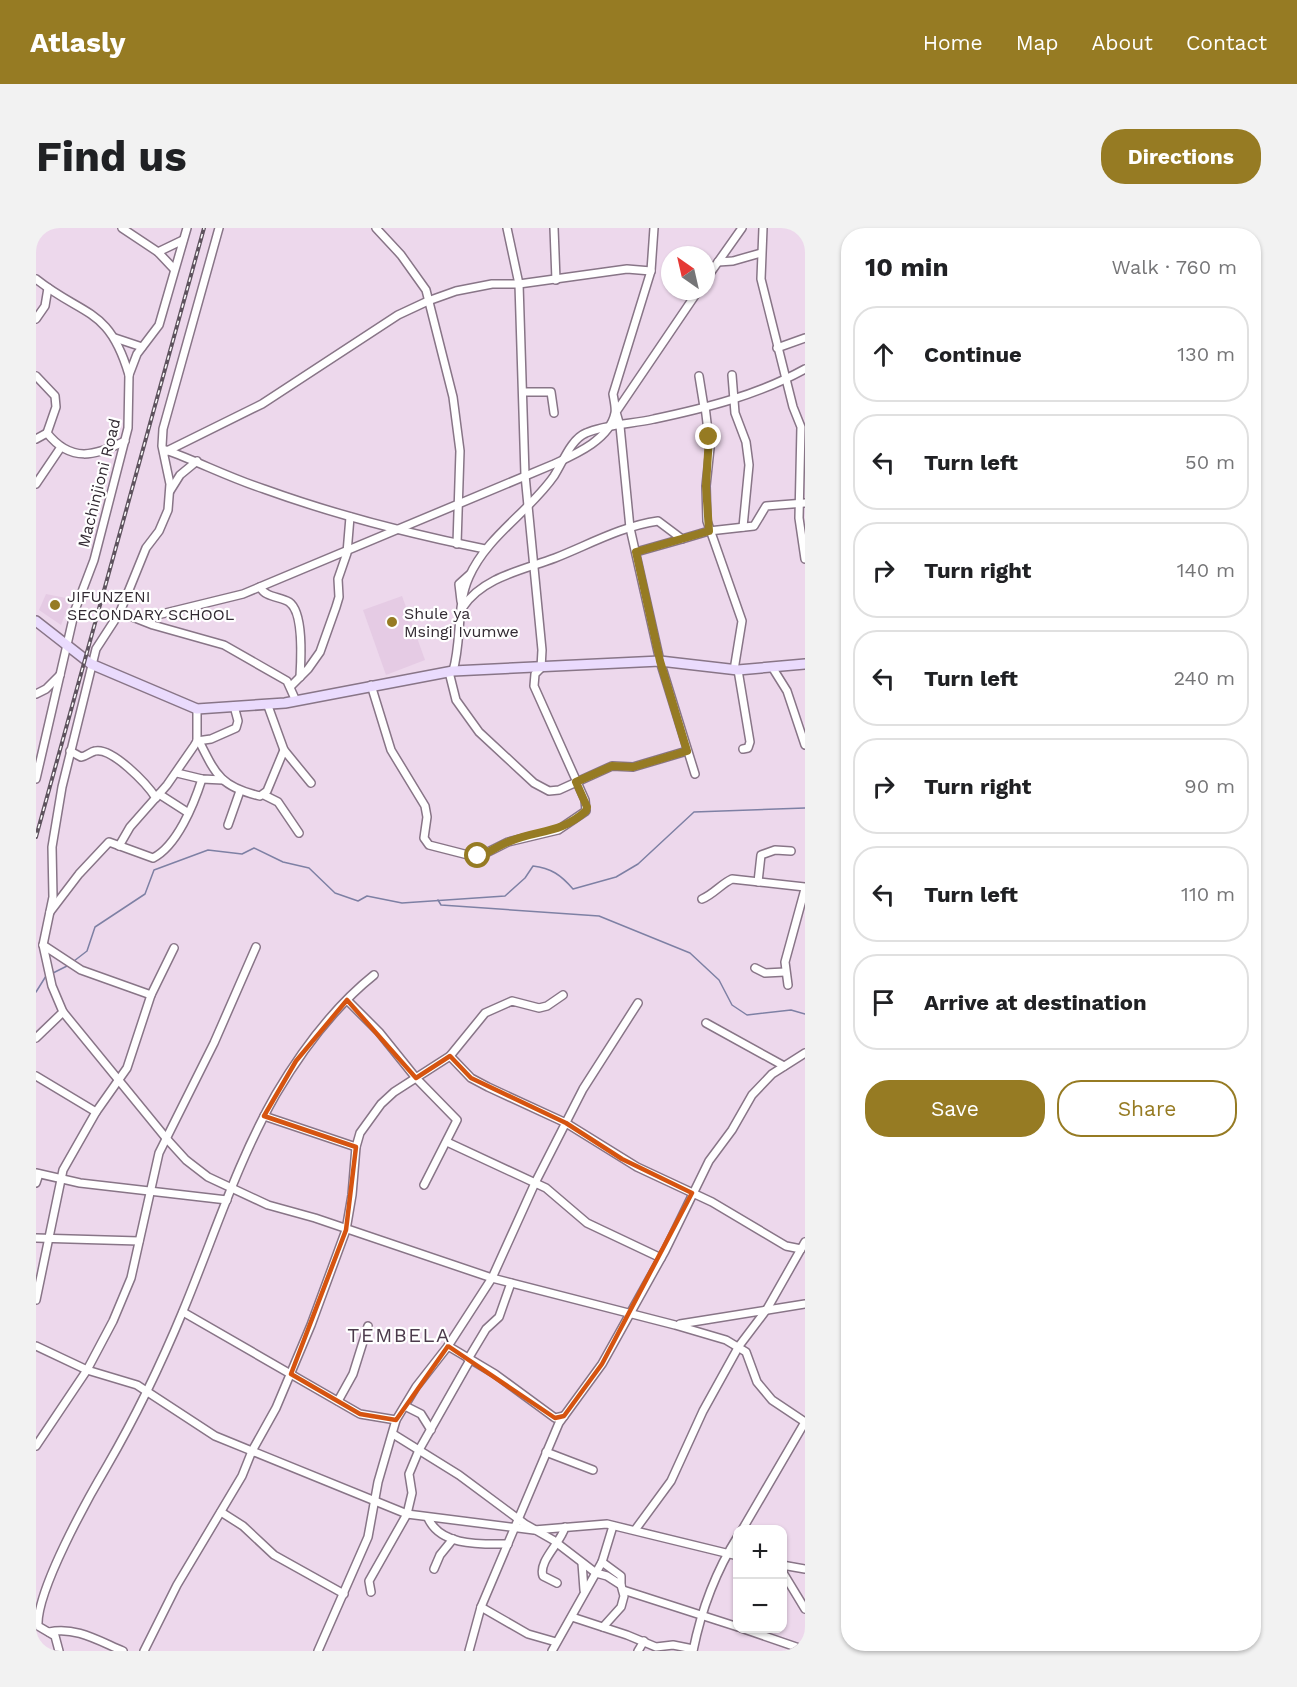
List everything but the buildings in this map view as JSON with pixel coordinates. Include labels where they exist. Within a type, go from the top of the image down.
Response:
[{"type":"street","points":[[122,228],[158,252],[174,269]]},
{"type":"street","name":"Machinjioni Road","points":[[36,779],[38,761],[75,610],[94,560],[125,441],[130,418],[129,375],[142,347],[159,325],[187,228]]},
{"type":"street","points":[[219,228],[162,434],[170,491],[165,518],[146,548],[120,612],[98,643],[70,750],[52,847],[50,912],[42,945],[52,986],[63,1012],[166,1138],[208,1177],[232,1190],[268,1205],[492,1278],[675,1324],[739,1346],[746,1352],[757,1382],[772,1400],[805,1422],[745,1525]]},
{"type":"street","points":[[376,228],[421,281],[453,397],[460,451],[457,544]]},
{"type":"street","points":[[371,685],[391,750],[425,806],[427,817],[424,838],[429,845],[478,856],[508,842],[567,825],[586,811],[585,800],[536,693],[534,679],[541,668],[530,505],[525,475],[519,284],[507,228]]},
{"type":"street","points":[[554,228],[556,280]]},
{"type":"street","points":[[654,228],[651,271],[613,394],[620,426],[630,528],[660,661],[695,774]]},
{"type":"street","points":[[715,266],[742,228]]},
{"type":"street","points":[[763,228],[761,279],[777,348],[801,427],[800,530],[805,559]]},
{"type":"street","points":[[158,252],[183,240]]},
{"type":"street","points":[[718,262],[733,261],[761,253]]},
{"type":"street","points":[[165,450],[243,411],[262,404],[398,315],[428,301],[477,286],[556,280],[627,269],[651,271]]},
{"type":"street","points":[[36,279],[96,315],[115,338],[129,375]]},
{"type":"street","points":[[36,319],[45,306],[48,288]]},
{"type":"street","points":[[141,619],[243,594],[564,459],[589,446],[606,429],[692,300]]},
{"type":"street","points":[[115,338],[142,347]]},
{"type":"street","points":[[777,348],[805,338]]},
{"type":"street","points":[[687,751],[633,767],[612,766],[554,792],[534,783],[495,749],[456,700],[451,671],[459,651],[462,606],[469,575],[485,549],[530,505],[574,443],[584,434],[735,399],[787,379],[805,369]]},
{"type":"street","points":[[732,375],[735,413],[746,442],[749,465],[743,527]]},
{"type":"street","points":[[36,376],[56,400],[47,433],[36,439]]},
{"type":"street","points":[[699,376],[710,448],[706,486],[709,531],[742,621],[736,670],[750,742],[748,748],[743,749]]},
{"type":"street","points":[[523,392],[549,391],[554,413]]},
{"type":"street","points":[[47,433],[60,447],[89,456],[104,452],[125,441]]},
{"type":"street","points":[[36,484],[60,447]]},
{"type":"street","points":[[165,450],[261,488],[350,517],[393,530],[485,549]]},
{"type":"street","points":[[170,491],[180,475],[197,461]]},
{"type":"street","points":[[636,552],[709,531],[757,524],[762,509],[766,506],[802,503]]},
{"type":"street","points":[[291,686],[320,652],[339,597],[338,579],[347,549],[350,517]]},
{"type":"street","points":[[462,606],[468,598],[480,590],[534,564],[630,528],[658,521],[682,539]]},
{"type":"street","points":[[260,587],[264,594],[288,602],[295,610],[300,638],[300,677]]},
{"type":"street","points":[[120,612],[224,645],[280,676],[291,686],[296,701]]},
{"type":"street","points":[[36,621],[91,664],[197,709],[268,706],[451,671],[660,661],[736,670],[805,664]]},
{"type":"street","points":[[772,667],[787,692],[803,732],[805,745]]},
{"type":"street","points":[[36,693],[46,689],[61,674]]},
{"type":"street","points":[[119,846],[130,826],[177,773],[198,741],[211,739],[236,728],[238,721],[234,706]]},
{"type":"street","points":[[268,706],[284,750],[311,783]]},
{"type":"street","points":[[197,709],[198,741],[223,780],[231,788],[264,795],[279,802],[299,833]]},
{"type":"street","points":[[70,750],[81,757],[97,750],[102,752],[130,768],[157,796],[188,812]]},
{"type":"street","points":[[264,795],[284,750]]},
{"type":"street","points":[[177,773],[202,779],[223,780]]},
{"type":"street","points":[[50,912],[106,844],[111,842],[153,858],[165,850],[188,812],[202,779]]},
{"type":"street","points":[[228,825],[240,791]]},
{"type":"street","points":[[758,882],[761,855],[776,850],[791,851]]},
{"type":"street","points":[[702,899],[732,879],[805,888],[791,934],[785,972],[788,985]]},
{"type":"street","points":[[42,945],[81,970],[151,995]]},
{"type":"street","points":[[36,1446],[87,1370],[125,1294],[159,1154],[214,1043],[256,947]]},
{"type":"street","points":[[36,1300],[60,1179],[66,1161],[96,1112],[120,1080],[136,1046],[151,995],[174,948]]},
{"type":"street","points":[[755,968],[765,973],[785,972]]},
{"type":"street","points":[[59,1651],[58,1640],[37,1626],[37,1603],[45,1581],[78,1513],[147,1392],[183,1312],[227,1200],[264,1116],[302,1053],[347,1000],[374,975]]},
{"type":"street","points":[[144,1651],[177,1585],[242,1476],[252,1451],[291,1374],[346,1230],[356,1147],[360,1132],[381,1104],[450,1056],[484,1013],[498,1005],[512,1001],[539,1008],[547,1006],[563,995]]},
{"type":"street","points":[[347,1000],[379,1032],[416,1078],[457,1120],[424,1185]]},
{"type":"street","points":[[318,1651],[368,1537],[375,1500],[396,1420],[416,1387],[448,1346],[492,1278],[535,1183],[583,1089],[638,1003]]},
{"type":"street","points":[[36,1038],[63,1012]]},
{"type":"street","points":[[706,1023],[784,1066]]},
{"type":"street","points":[[469,1651],[481,1607],[556,1430],[602,1364],[661,1258],[709,1161],[732,1130],[752,1095],[772,1074],[805,1053]]},
{"type":"street","points":[[450,1056],[471,1078],[566,1123],[622,1159],[692,1193],[786,1246],[801,1249]]},
{"type":"street","points":[[36,1076],[96,1112]]},
{"type":"street","points":[[264,1116],[356,1147]]},
{"type":"street","points":[[447,1142],[535,1183],[558,1196],[587,1223],[661,1258]]},
{"type":"street","points":[[36,1183],[37,1174],[60,1179],[227,1200]]},
{"type":"street","points":[[36,1238],[139,1241]]},
{"type":"street","points":[[635,1530],[671,1481],[703,1411],[739,1346],[767,1309],[805,1242]]},
{"type":"street","points":[[371,1592],[369,1581],[407,1514],[412,1493],[409,1474],[419,1450],[486,1329],[499,1317],[511,1283]]},
{"type":"street","points":[[675,1324],[805,1304]]},
{"type":"street","points":[[183,1312],[365,1416],[396,1420]]},
{"type":"street","points":[[338,1401],[353,1374],[368,1326]]},
{"type":"street","points":[[36,1346],[87,1370],[130,1382],[203,1430],[407,1514],[428,1518],[473,1520],[534,1530],[596,1524],[613,1526],[733,1555]]},
{"type":"street","points":[[448,1346],[500,1377],[555,1418],[556,1430]]},
{"type":"street","points":[[405,1406],[420,1414],[431,1430]]},
{"type":"street","points":[[555,1418],[564,1416]]},
{"type":"street","points":[[393,1434],[459,1475],[534,1530],[622,1588],[733,1626]]},
{"type":"street","points":[[546,1452],[593,1470]]},
{"type":"street","points":[[221,1512],[243,1526],[274,1555],[344,1594]]},
{"type":"street","points":[[428,1518],[438,1532],[453,1539],[488,1546],[508,1544]]},
{"type":"street","points":[[552,1651],[602,1562],[613,1526]]},
{"type":"street","points":[[557,1582],[543,1576],[541,1571],[543,1563],[558,1544],[565,1527]]},
{"type":"street","points":[[434,1569],[440,1555],[453,1539]]},
{"type":"street","points":[[572,1617],[661,1648],[673,1645],[693,1650],[701,1616],[733,1544]]},
{"type":"street","points":[[488,1546],[504,1557]]},
{"type":"street","points":[[602,1562],[621,1576],[622,1588],[621,1607],[603,1627]]},
{"type":"street","points":[[582,1563],[585,1579],[584,1593]]},
{"type":"street","points":[[787,1566],[805,1568]]},
{"type":"street","points":[[787,1578],[805,1609]]},
{"type":"street","points":[[481,1607],[528,1634],[556,1642]]},
{"type":"street","points":[[49,1632],[59,1629],[77,1632],[123,1651]]},
{"type":"street","points":[[754,1633],[805,1650]]},
{"type":"street","points":[[638,1651],[644,1641]]},
{"type":"highlighted area","points":[[347,1000],[416,1078],[450,1056],[471,1078],[566,1123],[622,1159],[692,1193],[602,1364],[564,1416],[555,1418],[448,1346],[396,1420],[360,1414],[291,1374],[346,1230],[356,1147],[264,1116],[296,1061]]},
{"type":"shaded area","name":"JIFUNZENI SECONDARY SCHOOL","points":[[46,594],[71,599],[61,625],[39,610]]},
{"type":"shaded area","points":[[402,596],[425,660],[386,675],[363,610]]},
{"type":"waterway","points":[[74,961],[87,951],[95,927],[145,894],[154,870],[208,850],[242,854],[254,848],[283,862],[309,868],[335,893],[358,901],[367,896],[402,903],[505,896],[525,878],[533,866],[555,873],[573,889],[616,877],[638,864],[694,812],[805,808]]},
{"type":"waterway","points":[[438,900],[441,905],[599,916],[690,953],[719,980],[732,1005],[747,1015],[791,1010],[805,1014]]},
{"type":"waterway","points":[[53,973],[67,966]]},
{"type":"waterway","points":[[36,992],[46,976]]},
{"type":"railway","points":[[36,837],[204,228]]},
{"type":"place","name":"JIFUNZENI SECONDARY SCHOOL","points":[[55,605]]},
{"type":"place","name":"Shule ya Msingi Ivumwe","points":[[392,622]]},
{"type":"district","name":"TEMBELA","points":[[399,1335]]},
{"type":"route","points":[[478,856],[508,842],[558,830],[577,819],[587,807],[576,782],[619,764],[633,767],[687,751],[660,661],[636,552],[709,531],[706,513],[709,437]]}]
